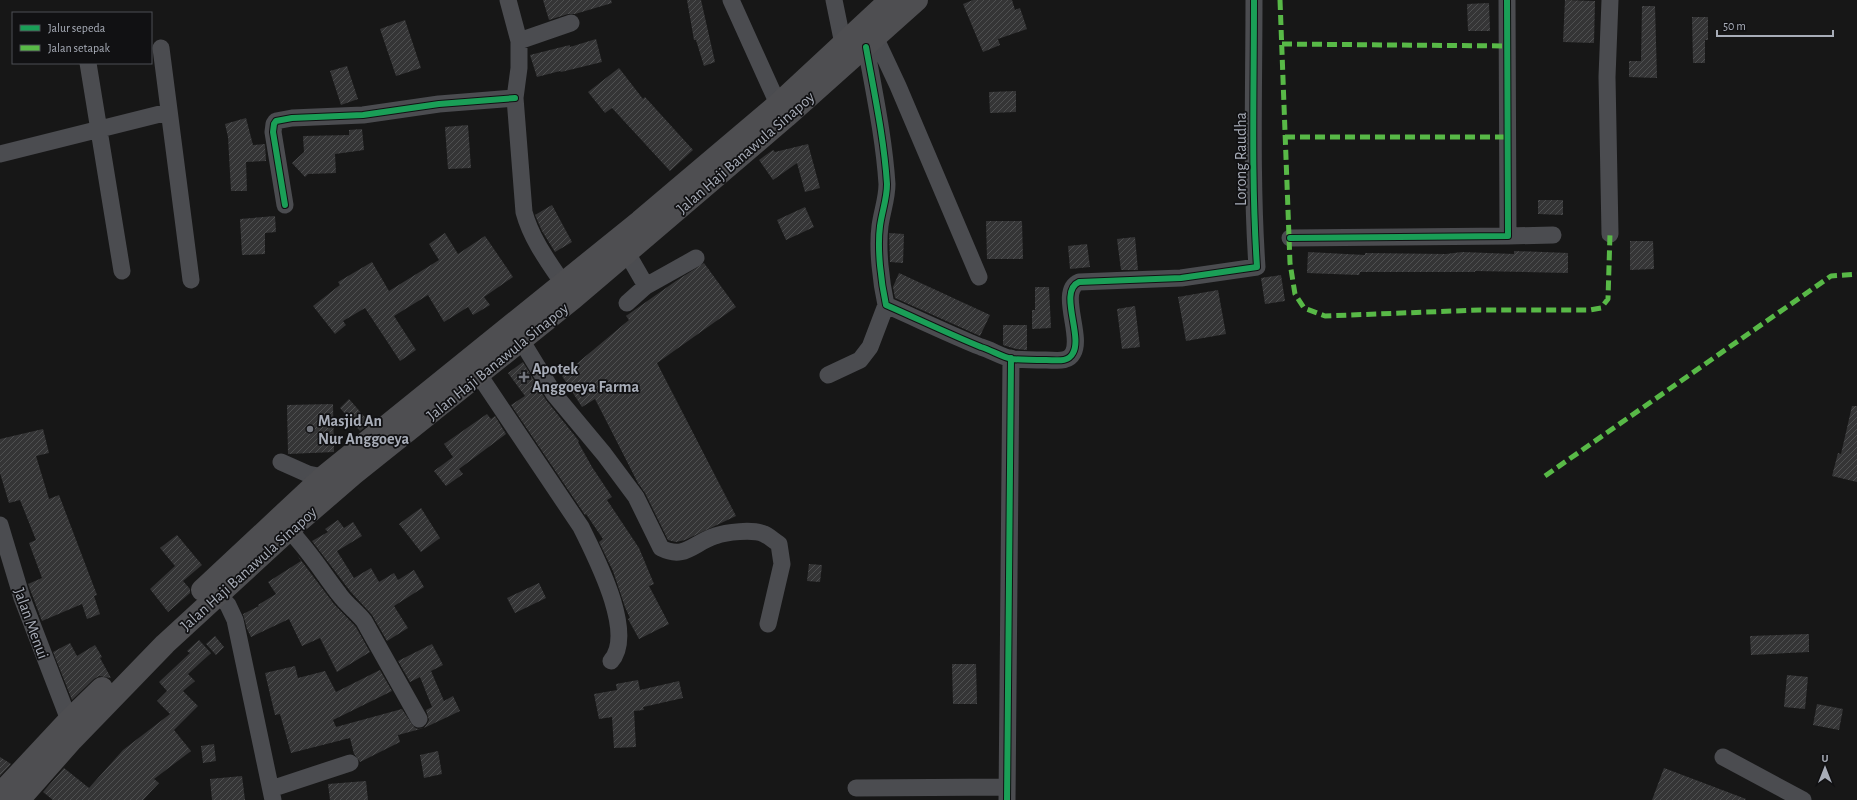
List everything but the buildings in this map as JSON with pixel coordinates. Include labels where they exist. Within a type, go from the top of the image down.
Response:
[{"type":"highway","name":"Jalan Haji Banawula Sinapoy","points":[[0,794],[69,720],[214,589],[289,530],[388,436],[562,282],[640,221],[778,104],[890,0]]},
{"type":"highway","name":"Jalan Haji Banawula Sinapoy","points":[[19,800],[72,740],[165,644],[214,589],[324,477],[480,375],[627,253],[871,43],[917,0]]},
{"type":"street","points":[[508,0],[519,41],[519,68],[515,98],[524,212],[533,238],[562,282]]},
{"type":"street","points":[[731,0],[778,104]]},
{"type":"street","points":[[834,0],[843,44]]},
{"type":"street","name":"Lorong Raudha","points":[[1011,358],[1063,361],[1072,355],[1075,350],[1076,338],[1070,295],[1072,287],[1079,282],[1181,278],[1257,266],[1253,212],[1252,144],[1254,0]]},
{"type":"street","points":[[1507,0],[1508,236]]},
{"type":"street","points":[[1610,0],[1608,77],[1610,234]]},
{"type":"street","points":[[519,41],[571,23]]},
{"type":"street","points":[[871,43],[898,86],[979,277]]},
{"type":"street","points":[[828,376],[860,360],[870,347],[886,305],[882,285],[879,236],[880,224],[887,199],[885,161],[871,43]]},
{"type":"street","points":[[161,48],[190,280]]},
{"type":"street","points":[[88,64],[122,271]]},
{"type":"street","points":[[285,205],[273,132],[276,121],[292,118],[363,114],[439,104],[515,98]]},
{"type":"street","points":[[0,154],[168,112]]},
{"type":"street","points":[[1290,238],[1553,235]]},
{"type":"street","points":[[627,253],[646,286]]},
{"type":"street","points":[[627,303],[646,286],[696,258]]},
{"type":"street","points":[[856,788],[1007,793],[1011,358],[940,330],[886,305]]},
{"type":"street","points":[[521,340],[554,394],[604,454],[636,497],[661,548],[669,552],[680,553],[715,536],[746,531],[764,533],[779,544],[782,564],[768,624]]},
{"type":"street","points":[[480,375],[581,527],[616,613],[620,639],[616,656],[611,661]]},
{"type":"street","points":[[280,462],[308,474],[324,477]]},
{"type":"street","name":"Jalan Menui","points":[[0,525],[22,598],[69,720]]},
{"type":"street","points":[[289,530],[309,552],[340,596],[364,621],[390,670],[407,696],[419,719]]},
{"type":"street","points":[[214,589],[228,605],[235,620],[272,795],[350,763]]},
{"type":"street","points":[[1723,757],[1803,800]]},
{"type":"marked path","points":[[1280,0],[1290,263],[1295,294],[1304,308],[1325,316],[1480,310],[1590,310],[1601,308],[1608,299],[1610,234]]},
{"type":"marked path","points":[[1282,44],[1507,46]]},
{"type":"marked path","points":[[1285,137],[1508,137]]},
{"type":"marked path","points":[[1545,476],[1831,276],[1857,274]]},
{"type":"cycle path","points":[[866,47],[886,167],[886,195],[879,235],[881,276],[886,305],[1008,358],[1020,360],[1065,360],[1071,356],[1075,345],[1071,294],[1073,287],[1079,282],[1181,278],[1257,267],[1253,167],[1254,0]]},
{"type":"cycle path","points":[[1290,238],[1508,236],[1507,0]]},
{"type":"cycle path","points":[[285,205],[273,132],[276,121],[292,118],[363,115],[439,104],[515,98]]},
{"type":"cycle path","points":[[1007,800],[1011,358]]},
{"type":"place","name":"Apotek Anggoeya Farma","points":[[524,377]]},
{"type":"place","name":"Masjid An Nur Anggoeya","points":[[310,429]]}]
